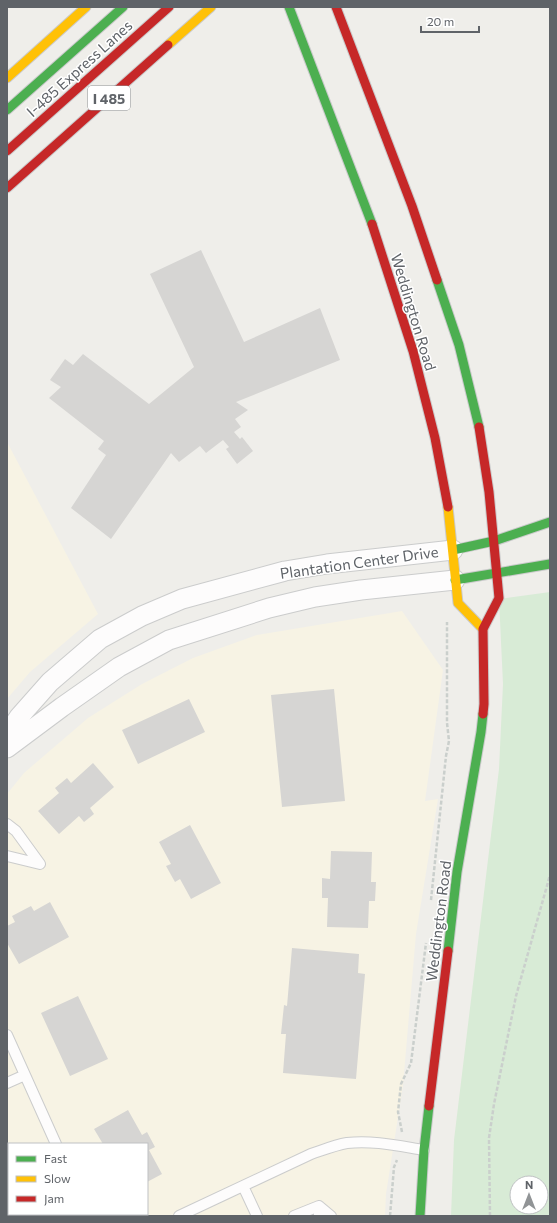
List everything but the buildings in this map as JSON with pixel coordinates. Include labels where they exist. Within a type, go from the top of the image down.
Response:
[{"type":"main road","points":[[7,78],[86,7]]},
{"type":"main road","name":"I-485 Express Lanes","points":[[7,110],[123,7]]},
{"type":"main road","name":"I-485 Express Lanes","points":[[7,151],[169,7]]},
{"type":"main road","name":"I 485","points":[[7,188],[211,7]]},
{"type":"main road","name":"Weddington Road","points":[[289,7],[373,227],[413,351],[437,445],[447,497],[458,603],[483,629]]},
{"type":"main road","name":"Weddington Road","points":[[336,7],[412,206],[459,345],[482,436],[499,598],[483,629],[484,704],[481,732],[457,872],[424,1150],[420,1216]]},
{"type":"main road","points":[[453,550],[494,541],[550,522]]},
{"type":"main road","points":[[455,580],[550,564]]},
{"type":"street","name":"Plantation Center Drive","points":[[7,735],[19,716],[50,682],[100,639],[142,616],[182,599],[285,571],[326,564],[453,550]]},
{"type":"street","name":"Plantation Center Drive","points":[[7,748],[119,667],[169,640],[268,608],[315,597],[361,590],[455,580]]},
{"type":"lane","points":[[7,824],[16,831],[40,864],[7,856]]},
{"type":"lane","points":[[7,1035],[56,1143]]},
{"type":"lane","points":[[7,1083],[25,1075]]},
{"type":"lane","points":[[179,1216],[190,1214],[243,1186],[311,1154],[328,1148],[347,1143],[375,1142],[424,1150]]},
{"type":"lane","points":[[243,1186],[257,1216]]},
{"type":"lane","points":[[294,1216],[319,1211],[331,1216]]},
{"type":"path","points":[[430,905],[446,756],[449,741],[446,723],[447,621]]},
{"type":"path","points":[[490,1216],[489,1138],[494,1104],[516,996],[550,875]]},
{"type":"path","points":[[390,1216],[394,1167],[404,1147],[398,1112],[401,1084],[411,1063],[427,937]]},
{"type":"shaded area","points":[[7,442],[98,614],[30,672],[7,699]]},
{"type":"shaded area","points":[[402,611],[443,670],[425,801],[438,799],[416,934],[403,1085],[386,1194],[385,1216],[7,1216],[7,794],[24,773],[88,718],[142,684],[193,658],[257,635]]},
{"type":"green space","points":[[550,592],[550,1216],[451,1216],[454,1140],[499,769],[503,684],[499,599]]},
{"type":"traffic: fast","points":[[7,110],[123,7]]},
{"type":"traffic: fast","points":[[289,7],[372,224]]},
{"type":"traffic: fast","points":[[437,280],[459,345],[479,427]]},
{"type":"traffic: fast","points":[[453,550],[494,541],[550,522]]},
{"type":"traffic: fast","points":[[455,580],[550,564]]},
{"type":"traffic: fast","points":[[448,951],[457,872],[483,714]]},
{"type":"traffic: fast","points":[[420,1216],[424,1150],[429,1106]]},
{"type":"traffic: slow","points":[[7,78],[86,7]]},
{"type":"traffic: slow","points":[[168,45],[211,7]]},
{"type":"traffic: slow","points":[[448,507],[458,603],[483,629]]},
{"type":"traffic: jam","points":[[7,151],[169,7]]},
{"type":"traffic: jam","points":[[336,7],[412,206],[437,280]]},
{"type":"traffic: jam","points":[[7,188],[168,45]]},
{"type":"traffic: jam","points":[[372,224],[413,351],[435,438],[448,507]]},
{"type":"traffic: jam","points":[[479,427],[489,492],[499,598],[483,629],[483,714]]},
{"type":"traffic: jam","points":[[429,1106],[448,951]]}]
